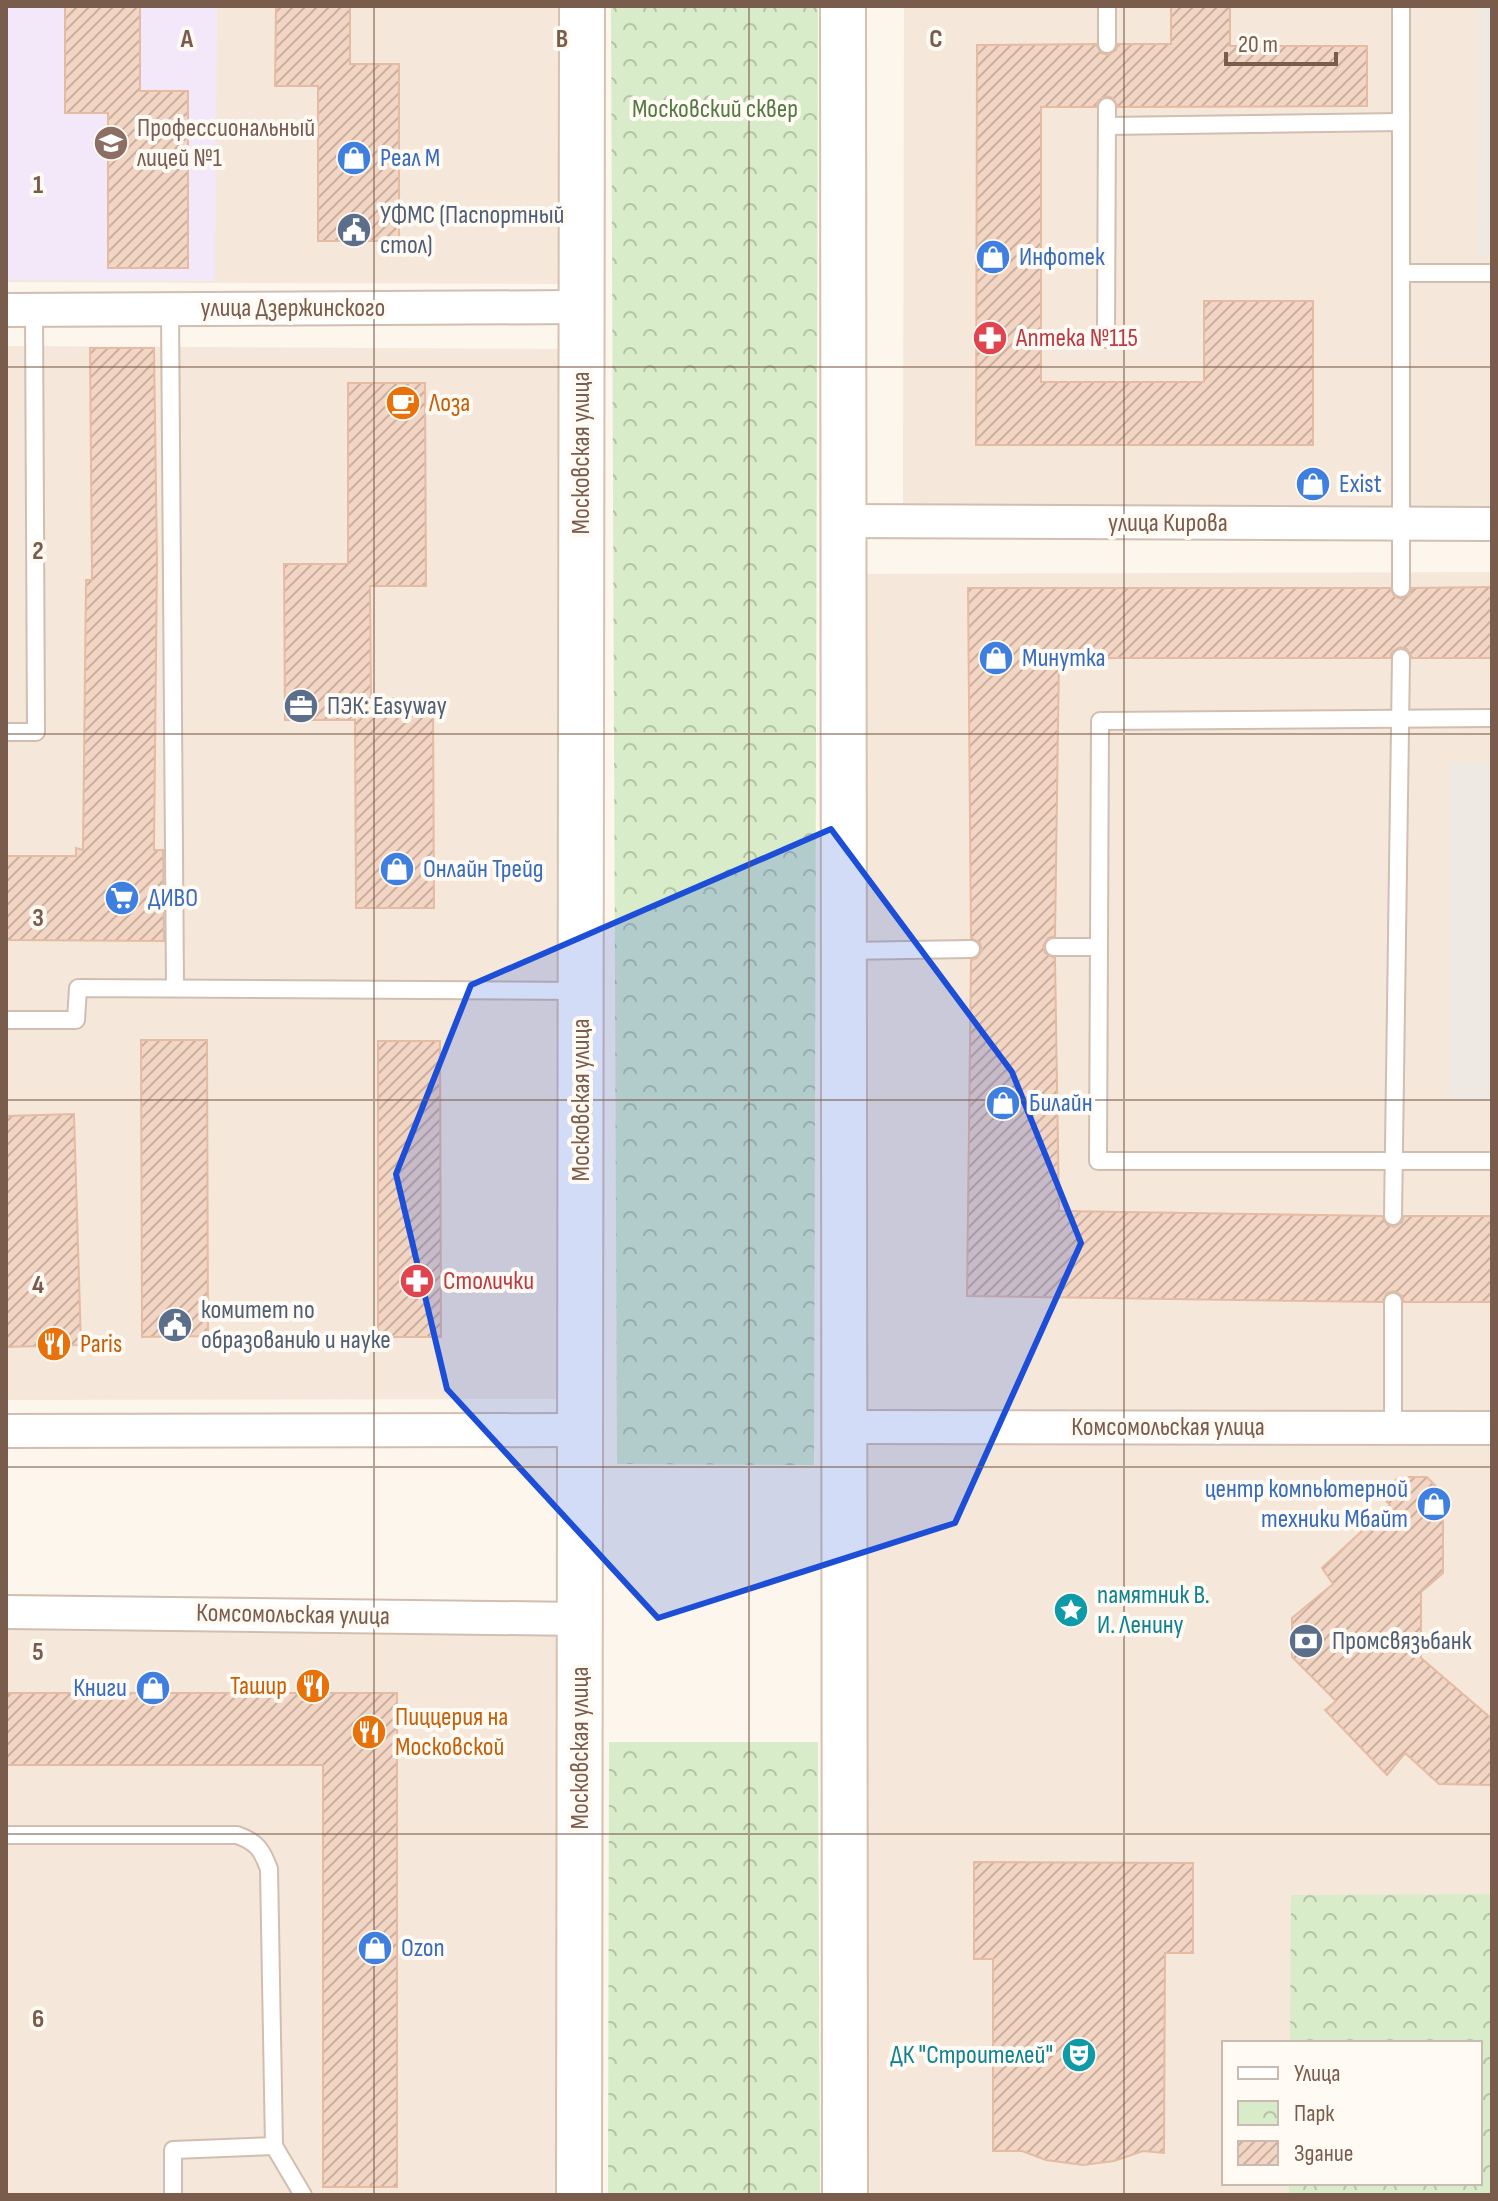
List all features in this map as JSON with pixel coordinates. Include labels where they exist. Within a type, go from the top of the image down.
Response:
[{"type":"main road","name":"Московская улица","points":[[579,2195],[582,6]]},
{"type":"main road","points":[[843,6],[845,2195]]},
{"type":"street","name":"улица Дзержинского","points":[[20,310],[581,307]]},
{"type":"street","name":"улица Кирова","points":[[844,521],[1492,524]]},
{"type":"street","name":"Комсомольская улица","points":[[844,1427],[1492,1428]]},
{"type":"street","points":[[6,1431],[580,1430]]},
{"type":"street","name":"Комсомольская улица","points":[[6,1612],[580,1619]]},
{"type":"lane","points":[[1107,6],[1107,44]]},
{"type":"lane","points":[[1401,6],[1401,588]]},
{"type":"lane","points":[[1106,339],[1107,107]]},
{"type":"lane","points":[[1107,126],[1401,122]]},
{"type":"lane","points":[[1401,273],[1492,273]]},
{"type":"lane","points":[[170,309],[175,987]]},
{"type":"lane","points":[[6,732],[36,732],[20,310]]},
{"type":"lane","points":[[1393,1216],[1401,658]]},
{"type":"lane","points":[[1492,718],[1100,721],[1098,947],[1098,1161],[1492,1161]]},
{"type":"lane","points":[[1054,947],[1098,947]]},
{"type":"lane","points":[[844,951],[971,949]]},
{"type":"lane","points":[[6,1020],[76,1020],[78,988],[581,991]]},
{"type":"lane","points":[[1393,1302],[1393,1427]]},
{"type":"lane","points":[[6,1835],[237,1835],[251,1840],[262,1849],[269,1869],[274,2146],[303,2195]]},
{"type":"lane","points":[[173,2195],[173,2150],[274,2146]]},
{"type":"highlighted area","points":[[831,829],[1012,1072],[1081,1243],[955,1523],[658,1618],[447,1389],[396,1174],[471,985]]},
{"type":"shaded area","points":[[6,6],[572,6],[572,284],[6,282]]},
{"type":"shaded area","name":"Профессиональный лицей №1","points":[[6,6],[217,6],[215,281],[6,280]]},
{"type":"shaded area","points":[[904,6],[1492,6],[1492,516],[903,506]]},
{"type":"shaded area","points":[[1479,6],[1492,6],[1492,256],[1478,256]]},
{"type":"shaded area","points":[[6,346],[571,349],[570,1399],[6,1400]]},
{"type":"shaded area","points":[[1492,572],[1492,2195],[844,2195],[844,574]]},
{"type":"shaded area","points":[[1451,763],[1492,763],[1492,1100],[1450,1099]]},
{"type":"shaded area","points":[[6,1611],[580,1619],[579,2195],[6,2195]]},
{"type":"green space","name":"Московский сквер","points":[[611,6],[818,6],[814,1465],[617,1464]]},
{"type":"green space","points":[[609,1742],[818,1742],[820,2195],[608,2195]]},
{"type":"green space","points":[[1492,1894],[1492,2195],[1289,2195],[1289,2185],[1482,2185],[1482,2041],[1290,2041],[1291,1895]]},
{"type":"building","points":[[65,6],[140,6],[140,91],[188,91],[188,268],[108,268],[108,113],[65,113]]},
{"type":"building","points":[[276,6],[350,6],[350,64],[399,64],[399,241],[318,241],[318,86],[275,86]]},
{"type":"building","points":[[1171,6],[1230,6],[1230,46],[1367,46],[1367,106],[1118,107],[1113,98],[1106,96],[1098,101],[1096,107],[1041,107],[1041,382],[1204,382],[1204,301],[1313,301],[1313,445],[976,445],[977,45],[1096,44],[1101,53],[1108,55],[1116,50],[1118,44],[1171,44]]},
{"type":"building","points":[[90,348],[154,348],[157,560],[154,850],[163,850],[164,941],[6,940],[6,856],[76,856],[76,848],[83,850],[86,580],[92,580]]},
{"type":"building","points":[[348,383],[425,383],[426,586],[370,586],[371,699],[433,698],[434,908],[356,908],[355,720],[285,720],[284,564],[348,564]]},
{"type":"building","points":[[1492,587],[1492,658],[1412,658],[1407,649],[1400,647],[1392,652],[1390,658],[1059,658],[1055,936],[1048,938],[1043,946],[1045,953],[1055,958],[1059,1211],[1382,1216],[1387,1225],[1394,1227],[1402,1222],[1404,1216],[1492,1216],[1492,1302],[1404,1302],[1402,1296],[1394,1291],[1387,1293],[1382,1302],[967,1296],[971,960],[977,958],[982,950],[980,943],[971,938],[968,588],[1390,588],[1395,597],[1402,599],[1410,594],[1412,588]]},
{"type":"building","points":[[141,1040],[207,1040],[208,1336],[142,1337]]},
{"type":"building","points":[[378,1041],[440,1041],[441,1337],[378,1337]]},
{"type":"building","points":[[74,1114],[81,1345],[6,1347],[6,1116]]},
{"type":"building","points":[[1399,1477],[1427,1477],[1443,1494],[1443,1573],[1421,1592],[1421,1658],[1492,1719],[1492,1785],[1439,1784],[1405,1753],[1387,1775],[1325,1710],[1336,1701],[1292,1657],[1292,1618],[1333,1584],[1322,1568],[1390,1505],[1380,1494]]},
{"type":"building","points":[[6,1693],[397,1693],[397,2187],[323,2187],[323,1765],[6,1765]]},
{"type":"building","name":"ДК \"Строителей\"","points":[[974,1862],[1193,1863],[1193,1953],[1165,1953],[1164,2153],[1143,2151],[1114,2161],[1083,2165],[1046,2160],[1022,2151],[993,2151],[993,1959],[974,1959]]},
{"type":"place","name":"Профессиональный лицей №1","points":[[111,143]]},
{"type":"place","name":"Реал М","points":[[354,158]]},
{"type":"place","name":"УФМС (Паспортный стол)","points":[[354,230]]},
{"type":"place","name":"Инфотек","points":[[993,257]]},
{"type":"place","name":"Аптека №115","points":[[990,338]]},
{"type":"place","name":"Лоза","points":[[403,403]]},
{"type":"place","name":"Exist","points":[[1313,484]]},
{"type":"place","name":"Минутка","points":[[996,658]]},
{"type":"place","name":"ПЭК: Easyway","points":[[301,706]]},
{"type":"place","name":"Онлайн Трейд","points":[[397,869]]},
{"type":"place","name":"ДИВО","points":[[122,898]]},
{"type":"place","name":"Билайн","points":[[1003,1103]]},
{"type":"place","name":"Столички","points":[[417,1281]]},
{"type":"place","name":"комитет по образованию и науке","points":[[175,1325]]},
{"type":"place","name":"Paris","points":[[54,1344]]},
{"type":"place","name":"центр компьютерной техники Мбайт","points":[[1434,1504]]},
{"type":"place","name":"памятник В. И. Ленину","points":[[1071,1610]]},
{"type":"place","name":"Промсвязьбанк","points":[[1306,1641]]},
{"type":"place","name":"Ташир","points":[[313,1686]]},
{"type":"place","name":"Книги","points":[[153,1688]]},
{"type":"place","name":"Пиццерия на Московской","points":[[369,1732]]},
{"type":"place","name":"Ozon","points":[[375,1948]]},
{"type":"place","name":"ДК \"Строителей\"","points":[[1079,2055]]}]
